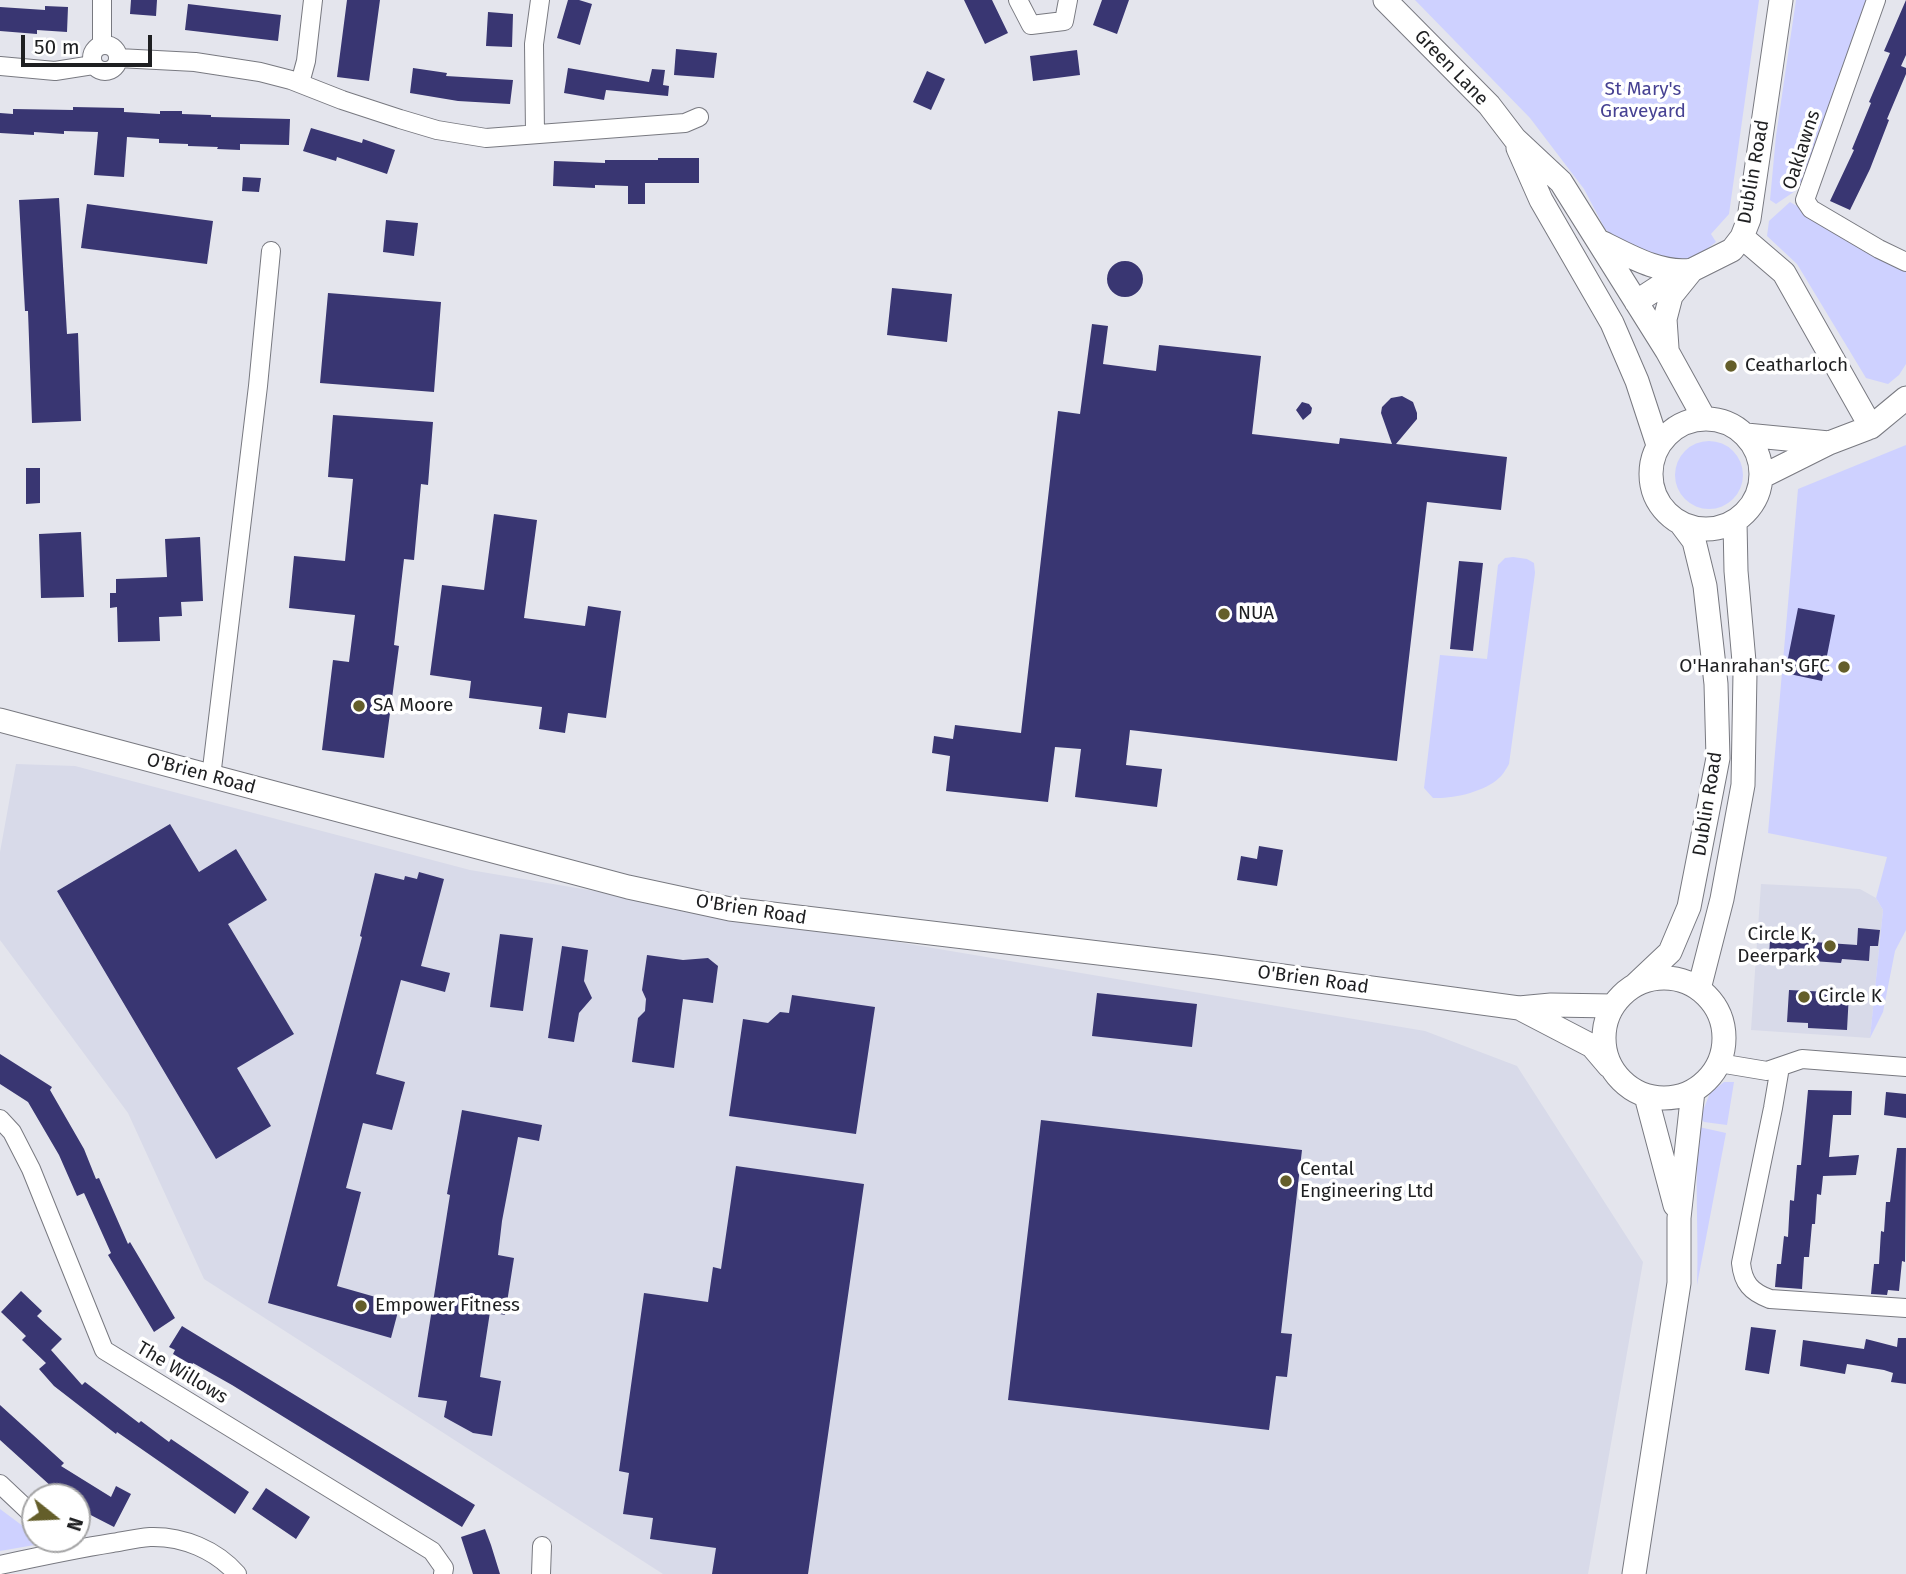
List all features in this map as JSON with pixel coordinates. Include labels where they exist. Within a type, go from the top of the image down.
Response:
[{"type":"main road","name":"Green Lane","points":[[1385,0],[1489,105],[1515,139]]},
{"type":"main road","name":"Dublin Road","points":[[1667,351],[1665,319],[1671,296],[1687,271],[1732,250],[1742,237],[1749,219],[1781,0]]},
{"type":"main road","points":[[1515,139],[1561,182],[1667,351],[1704,418]]},
{"type":"main road","points":[[1515,139],[1541,200],[1612,323],[1637,381],[1658,445]]},
{"type":"main road","points":[[1742,237],[1784,273],[1871,427]]},
{"type":"main road","points":[[1599,241],[1641,261],[1687,271]]},
{"type":"main road","points":[[1612,323],[1687,271]]},
{"type":"main road","points":[[1761,477],[1829,443],[1871,427],[1906,398]]},
{"type":"main road","points":[[1704,418],[1727,423],[1746,435],[1755,447],[1761,477],[1758,495],[1748,510],[1735,522],[1718,529],[1699,530],[1682,525],[1661,508],[1653,492],[1650,474],[1658,445],[1671,431],[1686,422],[1704,418]]},
{"type":"main road","points":[[1746,435],[1829,443]]},
{"type":"main road","name":"Dublin Road","points":[[1699,989],[1722,900],[1743,785],[1745,673],[1736,571],[1735,522]]},
{"type":"main road","name":"Dublin Road","points":[[1634,986],[1671,951],[1689,907],[1718,758],[1716,684],[1705,586],[1694,541],[1682,525]]},
{"type":"main road","name":"O'Brien Road","points":[[0,720],[628,887],[730,909],[1202,966],[1519,1008],[1551,1005],[1613,1006]]},
{"type":"main road","points":[[1667,978],[1684,981],[1711,1000],[1719,1015],[1723,1047],[1719,1063],[1707,1080],[1693,1091],[1678,1097],[1646,1096],[1629,1087],[1615,1073],[1607,1058],[1604,1040],[1606,1023],[1613,1006],[1634,986],[1667,978]]},
{"type":"main road","name":"O'Brien Road","points":[[1519,1008],[1592,1046],[1615,1073]]},
{"type":"main road","points":[[1634,1574],[1679,1283],[1679,1218],[1693,1091]]},
{"type":"main road","points":[[1646,1096],[1679,1218]]},
{"type":"street","points":[[102,0],[102,45]]},
{"type":"street","points":[[300,83],[306,61],[313,0]]},
{"type":"street","points":[[535,134],[534,44],[540,0]]},
{"type":"street","points":[[1018,0],[1031,25],[1064,21],[1068,0]]},
{"type":"street","name":"Oaklawns","points":[[1876,0],[1805,200],[1811,209],[1906,262]]},
{"type":"street","points":[[102,45],[112,47],[118,58],[117,65],[111,71],[98,71],[93,65],[93,51],[102,45]]},
{"type":"street","points":[[118,58],[224,65],[260,72],[300,83],[349,103],[447,132],[486,138],[685,123],[699,117]]},
{"type":"street","points":[[0,66],[55,71],[93,65]]},
{"type":"street","points":[[211,776],[261,361],[271,251]]},
{"type":"street","points":[[1719,1063],[1767,1071],[1802,1059],[1906,1067]]},
{"type":"street","points":[[1780,1067],[1741,1263],[1742,1276],[1755,1294],[1770,1299],[1906,1308]]},
{"type":"street","name":"The Willows","points":[[0,1119],[12,1132],[31,1169],[104,1350],[432,1551],[444,1568],[443,1574]]},
{"type":"street","points":[[0,1484],[21,1504]]},
{"type":"street","points":[[91,1542],[151,1537],[187,1542],[207,1549],[224,1560],[237,1574]]},
{"type":"street","points":[[541,1574],[542,1546]]},
{"type":"street","points":[[0,1565],[42,1553]]},
{"type":"shaded area","points":[[16,764],[75,766],[470,870],[1425,1031],[1517,1066],[1643,1262],[1588,1574],[663,1574],[204,1279],[128,1113],[0,940],[0,852]]},
{"type":"shaded area","points":[[1761,884],[1860,889],[1876,898],[1883,910],[1870,1038],[1751,1030]]},
{"type":"green space","name":"St Mary's Graveyard","points":[[1415,0],[1759,0],[1729,214],[1711,234],[1716,242],[1695,258],[1677,263],[1657,260],[1605,229],[1584,189],[1530,118]]},
{"type":"green space","points":[[1796,0],[1868,0],[1804,185],[1776,204],[1770,200],[1776,136]]},
{"type":"green space","points":[[1790,202],[1906,271],[1906,364],[1899,375],[1888,384],[1866,378],[1797,264],[1767,236],[1769,221]]},
{"type":"green space","points":[[1702,441],[1716,441],[1728,446],[1738,456],[1743,475],[1738,494],[1728,504],[1716,509],[1702,509],[1690,504],[1680,494],[1675,482],[1675,468],[1680,456],[1690,446]]},
{"type":"green space","name":"O'Hanrahan's GFC","points":[[1906,445],[1906,930],[1895,951],[1883,1012],[1870,1038],[1883,910],[1876,898],[1887,857],[1768,833],[1798,489]]},
{"type":"green space","points":[[1513,557],[1534,563],[1535,573],[1509,764],[1493,783],[1477,791],[1459,796],[1433,798],[1424,788],[1440,655],[1487,659],[1498,565],[1505,558]]},
{"type":"green space","points":[[1724,1082],[1734,1082],[1727,1125],[1704,1122],[1700,1118],[1710,1093]]},
{"type":"green space","points":[[1699,1127],[1726,1133],[1697,1285],[1697,1166]]},
{"type":"green space","points":[[0,1509],[21,1525],[21,1547],[0,1551]]},
{"type":"building","points":[[131,0],[157,0],[156,16],[130,14]]},
{"type":"building","points":[[347,0],[380,0],[369,81],[337,77]]},
{"type":"building","points":[[568,0],[592,4],[580,45],[557,38]]},
{"type":"building","points":[[964,0],[992,0],[1008,33],[985,44]]},
{"type":"building","points":[[1102,0],[1129,0],[1117,34],[1093,25]]},
{"type":"building","points":[[1906,0],[1906,55],[1901,66],[1906,68],[1906,74],[1870,169],[1850,210],[1830,201],[1854,150],[1852,149],[1871,103],[1869,102],[1890,53],[1884,51]]},
{"type":"building","points":[[188,4],[281,15],[278,41],[185,30]]},
{"type":"building","points":[[45,6],[68,7],[67,32],[37,30],[37,34],[0,31],[0,7],[45,10]]},
{"type":"building","points":[[488,12],[513,14],[512,47],[486,46]]},
{"type":"building","points":[[676,49],[717,53],[714,78],[674,75]]},
{"type":"building","points":[[1077,50],[1080,75],[1033,81],[1030,56]]},
{"type":"building","points":[[413,68],[447,73],[446,76],[513,80],[510,104],[458,101],[410,93]]},
{"type":"building","points":[[568,68],[649,82],[652,69],[665,70],[663,85],[669,86],[668,96],[606,90],[604,100],[564,93]]},
{"type":"building","points":[[927,71],[945,79],[931,110],[913,102]]},
{"type":"building","points":[[73,107],[124,108],[124,112],[160,114],[160,111],[182,111],[182,114],[211,117],[290,119],[289,145],[240,144],[240,150],[217,149],[218,147],[159,143],[159,139],[127,137],[124,177],[94,175],[98,132],[34,132],[34,135],[0,133],[0,113],[13,114],[13,109],[73,110]]},
{"type":"building","points":[[311,128],[362,143],[363,139],[395,150],[387,174],[337,157],[336,161],[303,151]]},
{"type":"building","points":[[699,158],[699,183],[645,183],[645,204],[628,204],[628,186],[553,186],[554,161],[605,163],[605,160]]},
{"type":"building","points":[[243,177],[261,178],[259,192],[242,191]]},
{"type":"building","points":[[59,198],[67,334],[78,333],[81,421],[32,423],[28,311],[25,311],[19,200]]},
{"type":"building","points":[[87,204],[213,221],[207,264],[81,248]]},
{"type":"building","points":[[386,220],[418,223],[414,256],[383,252]]},
{"type":"building","points":[[1125,261],[1138,266],[1143,279],[1138,292],[1125,297],[1112,292],[1107,279],[1112,266]]},
{"type":"building","points":[[892,288],[952,294],[947,342],[887,335]]},
{"type":"building","points":[[328,293],[441,302],[434,392],[320,383]]},
{"type":"building","name":"NUA","points":[[1092,324],[1108,326],[1103,364],[1156,371],[1159,345],[1261,356],[1252,434],[1339,444],[1340,438],[1392,444],[1381,413],[1382,407],[1391,398],[1402,396],[1413,402],[1417,419],[1396,444],[1507,457],[1501,510],[1427,502],[1397,761],[1130,730],[1126,765],[1162,769],[1157,807],[1075,797],[1081,749],[1055,747],[1048,802],[946,791],[950,756],[932,753],[934,736],[953,739],[955,725],[1021,733],[1058,411],[1080,414]]},
{"type":"building","points":[[1302,402],[1312,408],[1311,413],[1303,420],[1296,410]]},
{"type":"building","points":[[333,415],[433,422],[428,485],[421,484],[414,560],[404,559],[394,645],[399,646],[384,758],[322,750],[333,660],[349,662],[355,615],[289,608],[294,556],[345,561],[353,479],[328,477]]},
{"type":"building","points":[[26,468],[40,468],[40,503],[26,504]]},
{"type":"building","points":[[494,514],[537,520],[524,618],[585,626],[588,606],[621,611],[606,718],[568,713],[565,733],[539,729],[542,707],[469,698],[471,681],[430,675],[442,585],[484,590]]},
{"type":"building","points":[[81,532],[84,597],[41,598],[39,534]]},
{"type":"building","points":[[200,537],[203,601],[181,602],[182,616],[159,617],[160,641],[118,642],[117,607],[110,608],[110,593],[116,593],[116,579],[167,577],[165,539]]},
{"type":"building","points":[[1459,561],[1483,563],[1473,651],[1450,649]]},
{"type":"building","points":[[1798,608],[1835,615],[1822,681],[1785,673]]},
{"type":"building","points":[[170,824],[199,872],[236,849],[267,900],[228,924],[294,1034],[237,1068],[271,1126],[216,1159],[57,891]]},
{"type":"building","points":[[1259,846],[1283,850],[1277,886],[1237,880],[1241,856],[1257,859]]},
{"type":"building","points":[[419,872],[444,879],[421,966],[450,973],[445,992],[401,980],[376,1074],[405,1082],[392,1130],[363,1123],[346,1188],[361,1192],[337,1286],[400,1304],[391,1338],[268,1303],[362,937],[360,936],[375,873],[404,880],[405,876],[417,879]]},
{"type":"building","points":[[1858,928],[1880,930],[1878,946],[1870,946],[1869,961],[1842,959],[1841,963],[1769,958],[1770,939],[1857,945]]},
{"type":"building","points":[[500,934],[533,938],[523,1011],[490,1007]]},
{"type":"building","points":[[562,946],[588,950],[584,981],[592,998],[579,1013],[574,1042],[548,1038]]},
{"type":"building","points":[[647,955],[683,960],[708,958],[718,966],[713,1003],[683,999],[674,1068],[632,1062],[638,1018],[645,1011],[646,999],[642,990]]},
{"type":"building","points":[[1789,990],[1849,993],[1847,1030],[1808,1028],[1808,1023],[1787,1022]]},
{"type":"building","points":[[1097,993],[1197,1004],[1192,1047],[1092,1036]]},
{"type":"building","points":[[792,995],[875,1007],[856,1134],[729,1116],[743,1019],[768,1023],[780,1012],[789,1013]]},
{"type":"building","points":[[0,1054],[52,1087],[50,1090],[84,1149],[96,1179],[99,1178],[128,1244],[130,1242],[175,1318],[154,1332],[108,1255],[111,1253],[84,1193],[77,1196],[59,1155],[28,1102],[0,1084]]},
{"type":"building","points":[[1808,1090],[1852,1091],[1851,1115],[1833,1115],[1829,1157],[1859,1155],[1856,1175],[1823,1176],[1821,1195],[1817,1194],[1809,1257],[1804,1257],[1802,1289],[1775,1287],[1784,1236],[1788,1237],[1790,1200],[1794,1201],[1797,1165],[1801,1165]]},
{"type":"building","points":[[1886,1092],[1906,1094],[1906,1118],[1884,1115]]},
{"type":"building","points":[[462,1110],[542,1125],[539,1141],[518,1137],[502,1221],[498,1255],[514,1258],[505,1315],[490,1312],[480,1377],[501,1381],[492,1436],[473,1433],[444,1417],[447,1401],[418,1397]]},
{"type":"building","points":[[1041,1120],[1302,1150],[1281,1333],[1292,1334],[1287,1377],[1276,1376],[1269,1430],[1008,1400]]},
{"type":"building","points":[[1897,1148],[1906,1148],[1905,1262],[1902,1261],[1899,1291],[1888,1290],[1887,1295],[1871,1294],[1874,1264],[1879,1264],[1881,1231],[1884,1232],[1886,1202],[1890,1202]]},
{"type":"building","points":[[736,1166],[864,1184],[808,1574],[712,1574],[716,1548],[650,1539],[653,1518],[623,1514],[629,1473],[619,1471],[644,1293],[708,1302],[713,1267],[721,1269]]},
{"type":"building","points":[[21,1291],[42,1311],[37,1316],[62,1339],[51,1350],[82,1385],[85,1382],[139,1423],[141,1421],[169,1442],[171,1439],[249,1492],[235,1514],[117,1432],[116,1434],[54,1386],[39,1369],[46,1363],[22,1340],[26,1336],[1,1312]]},
{"type":"building","points":[[182,1326],[475,1505],[462,1527],[232,1385],[173,1354],[175,1350],[169,1347]]},
{"type":"building","points":[[1751,1327],[1776,1330],[1769,1374],[1745,1370]]},
{"type":"building","points":[[1898,1338],[1906,1338],[1906,1384],[1891,1382],[1893,1373],[1884,1370],[1847,1364],[1845,1374],[1800,1366],[1803,1340],[1864,1349],[1866,1339],[1897,1347]]},
{"type":"building","points":[[0,1405],[64,1463],[61,1466],[88,1483],[48,1483],[0,1440]]},
{"type":"building","points":[[91,1485],[111,1497],[116,1486],[131,1494],[114,1527],[91,1515]]},
{"type":"building","points":[[266,1488],[310,1517],[296,1539],[252,1509]]},
{"type":"building","points":[[485,1529],[500,1574],[473,1574],[461,1537]]},
{"type":"place","name":"Ceatharloch","points":[[1731,366]]},
{"type":"place","name":"NUA","points":[[1224,614]]},
{"type":"place","name":"O'Hanrahan's GFC","points":[[1844,667]]},
{"type":"place","name":"SA Moore","points":[[359,706]]},
{"type":"place","name":"Circle K, Deerpark","points":[[1830,946]]},
{"type":"place","name":"Circle K","points":[[1804,997]]},
{"type":"place","name":"Cental Engineering Ltd","points":[[1286,1181]]},
{"type":"place","name":"Empower Fitness","points":[[361,1306]]}]
